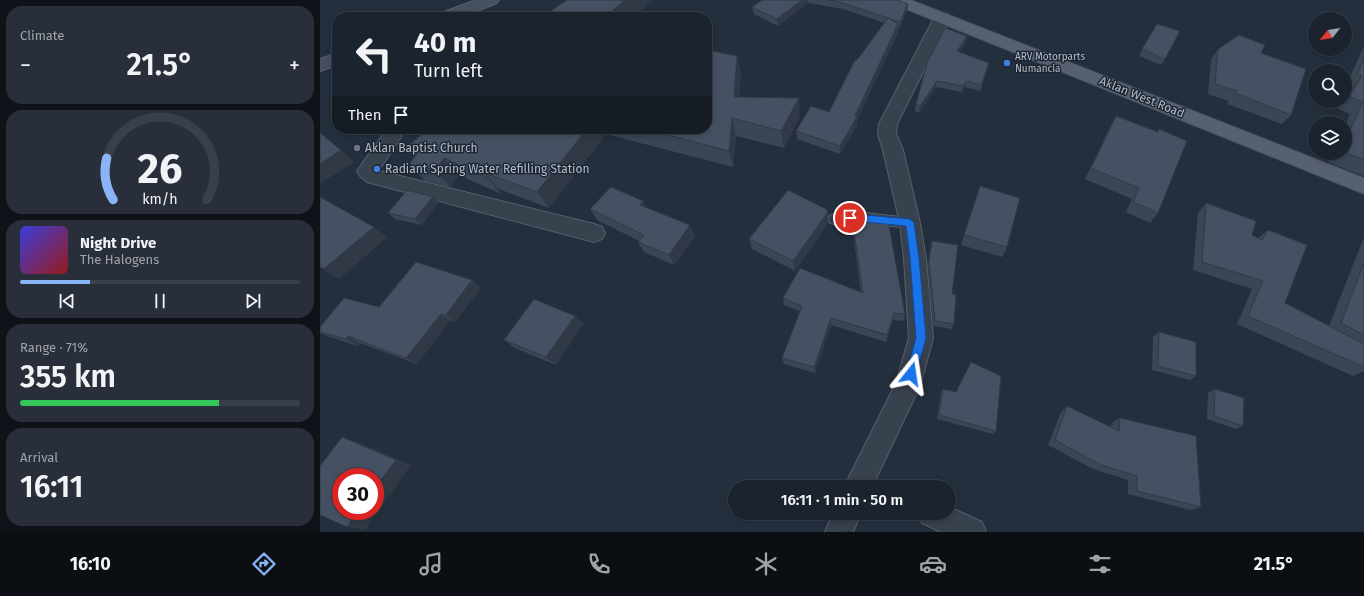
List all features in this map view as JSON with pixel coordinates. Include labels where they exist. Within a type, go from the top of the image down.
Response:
[{"type":"main road","name":"Aklan West Road","points":[[897,0],[1364,186]]},
{"type":"street","points":[[460,12],[490,0]]},
{"type":"street","points":[[868,480],[908,386],[921,338],[915,258],[910,223],[893,150],[887,134],[888,124],[942,18]]},
{"type":"street","points":[[320,65],[332,61]]},
{"type":"street","points":[[391,134],[392,137],[367,171],[374,177],[594,233]]},
{"type":"street","points":[[839,532],[844,520]]},
{"type":"street","points":[[947,520],[972,532]]},
{"type":"lane","points":[[835,219],[865,218],[910,223]]},
{"type":"building","points":[[567,0],[625,0],[611,12],[549,12]]},
{"type":"building","points":[[762,0],[802,0],[777,19],[752,7]]},
{"type":"building","points":[[830,0],[897,0],[908,4],[900,22]]},
{"type":"building","points":[[888,18],[898,24],[855,116],[857,117],[840,146],[796,131],[811,106],[829,112],[855,60],[857,60]]},
{"type":"building","points":[[1157,24],[1180,31],[1165,59],[1142,49]]},
{"type":"building","points":[[945,28],[967,36],[957,51],[989,63],[981,85],[967,81],[963,86],[937,81],[920,106],[916,104],[927,63]]},
{"type":"building","points":[[1239,35],[1265,45],[1261,53],[1306,69],[1291,115],[1235,93],[1237,91],[1215,84],[1218,49]]},
{"type":"building","points":[[712,51],[737,56],[734,97],[799,98],[781,131],[732,118],[729,151],[664,134],[712,134]]},
{"type":"building","points":[[1364,59],[1364,160],[1352,155],[1352,126],[1363,102],[1352,97],[1352,91],[1362,76],[1357,74]]},
{"type":"building","points":[[1116,116],[1158,132],[1159,129],[1187,141],[1158,213],[1133,202],[1139,188],[1091,168]]},
{"type":"building","points":[[320,133],[341,150],[320,164]]},
{"type":"building","points":[[422,134],[583,134],[537,192],[485,173],[488,178],[444,158],[435,170],[409,164],[418,153],[406,148]]},
{"type":"building","points":[[980,186],[1020,198],[1007,247],[964,235]]},
{"type":"building","points":[[611,187],[643,201],[640,205],[690,225],[669,255],[638,242],[644,235],[590,209]]},
{"type":"building","points":[[407,190],[433,197],[415,219],[388,213]]},
{"type":"building","points":[[788,190],[826,209],[828,212],[793,261],[749,239]]},
{"type":"building","points":[[320,197],[374,227],[324,269],[320,267]]},
{"type":"building","points":[[1206,203],[1256,221],[1252,235],[1262,240],[1268,230],[1307,245],[1285,303],[1364,344],[1364,367],[1248,316],[1263,281],[1202,262]]},
{"type":"building","points":[[888,220],[905,314],[894,313],[887,335],[831,318],[814,367],[782,358],[802,306],[783,298],[800,268],[863,293],[853,224],[862,228],[861,222]]},
{"type":"building","points":[[932,241],[958,245],[952,294],[956,295],[954,324],[935,321],[929,260]]},
{"type":"building","points":[[416,262],[472,280],[446,315],[441,314],[406,358],[348,336],[346,339],[320,332],[320,327],[344,298],[379,307]]},
{"type":"building","points":[[1364,263],[1364,335],[1341,323]]},
{"type":"building","points":[[534,299],[575,316],[546,357],[504,340]]},
{"type":"building","points":[[1159,332],[1196,342],[1196,376],[1158,366]]},
{"type":"building","points":[[971,362],[1001,376],[996,431],[939,415],[943,389],[956,392]]},
{"type":"building","points":[[1215,389],[1244,398],[1243,426],[1214,416]]},
{"type":"building","points":[[1067,406],[1119,431],[1120,418],[1196,436],[1201,507],[1137,491],[1137,476],[1101,465],[1055,440]]},
{"type":"building","points":[[342,437],[396,460],[384,476],[384,468],[332,468],[332,520],[352,520],[347,527],[320,515],[320,466]]},
{"type":"place","name":"ARV Motorparts Numancia","points":[[1007,63]]},
{"type":"place","name":"Aklan Baptist Church","points":[[357,148]]},
{"type":"place","name":"Radiant Spring Water Refilling Station","points":[[377,169]]},
{"type":"route","points":[[850,218],[865,218],[910,223],[915,258],[921,338],[911,374]]}]
